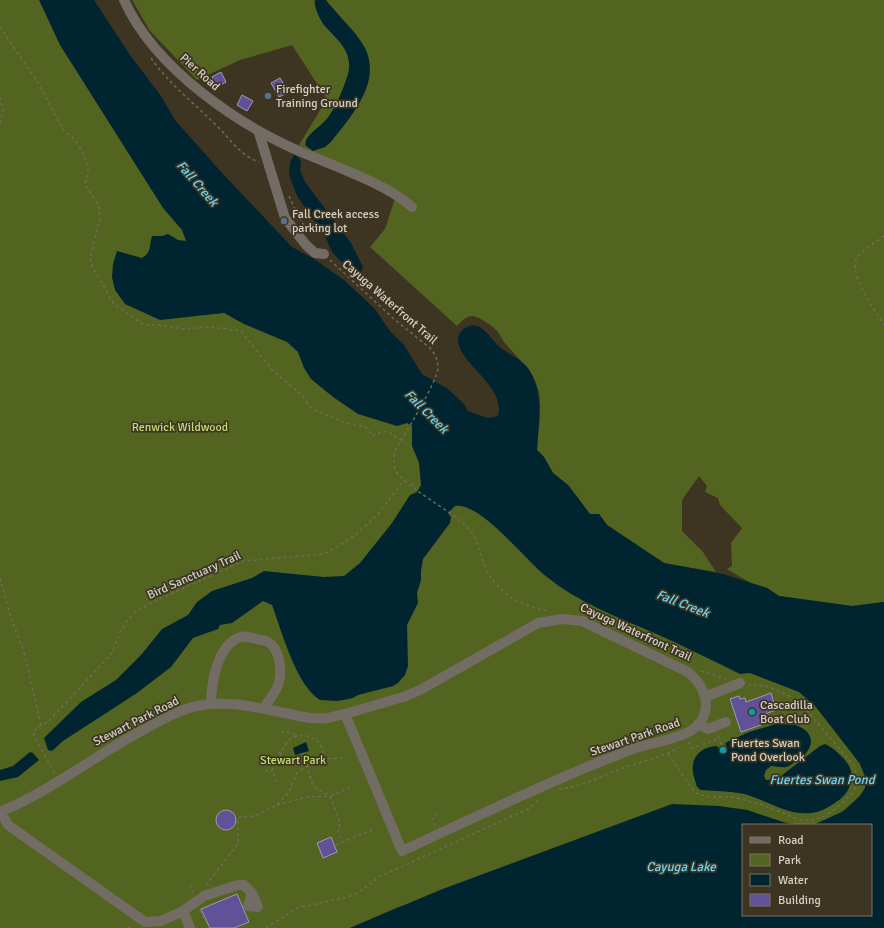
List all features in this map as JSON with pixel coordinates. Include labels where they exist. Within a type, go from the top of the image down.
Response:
[{"type":"street","name":"Pier Road","points":[[124,0],[138,25],[150,41],[195,87],[237,120],[279,143],[341,169],[402,198],[412,207]]},
{"type":"street","points":[[259,133],[285,218],[306,245],[315,253],[324,254]]},
{"type":"street","name":"Stewart Park Road","points":[[0,812],[37,795],[117,743],[160,721],[191,708],[211,704],[226,704],[264,708],[308,717],[327,718],[345,714],[406,696],[422,689],[538,623],[562,619],[582,621],[680,667],[696,678],[704,692],[705,697],[705,710],[698,724],[688,733],[637,747],[579,770],[402,851],[345,714]]},
{"type":"street","points":[[211,704],[212,684],[218,662],[231,642],[246,636],[268,642],[274,648],[278,656],[280,666],[279,683],[264,708]]},
{"type":"street","points":[[705,697],[740,683]]},
{"type":"street","points":[[698,724],[708,729],[726,722]]},
{"type":"street","points":[[0,812],[8,825],[145,922],[163,924],[183,911],[197,899],[222,889],[244,885],[252,893]]},
{"type":"street","points":[[183,911],[190,928]]},
{"type":"path","points":[[0,27],[23,59],[64,131],[70,134],[86,162],[88,170],[85,185],[99,206],[100,219],[90,258],[93,268],[112,301],[144,325],[159,325],[183,329],[210,327],[241,331],[272,370],[302,395],[312,409],[346,423],[366,427],[372,436],[387,430],[404,442]]},
{"type":"path","points":[[0,97],[3,111],[0,124]]},
{"type":"path","points":[[287,193],[298,216],[311,236]]},
{"type":"path","points":[[884,236],[858,255],[855,266],[856,276],[860,285],[884,325]]},
{"type":"path","name":"Cayuga Waterfront Trail","points":[[324,254],[394,319],[430,348],[435,353],[438,361],[436,376],[396,449],[394,462],[395,469],[404,480],[457,518],[468,528],[479,544],[483,562],[494,584],[519,603],[536,610],[551,612]]},
{"type":"path","name":"Bird Sanctuary Trail","points":[[41,725],[49,720],[112,653],[126,620],[135,612],[155,601],[244,561],[324,554],[353,537],[378,514],[404,480]]},
{"type":"path","points":[[412,486],[414,482]]},
{"type":"path","points":[[0,578],[11,618],[24,652],[41,725],[33,731],[34,735],[59,780]]},
{"type":"path","name":"Cayuga Waterfront Trail","points":[[696,671],[700,674]]},
{"type":"path","points":[[668,754],[695,793],[701,796],[734,797],[763,805],[800,820],[812,820],[823,817],[834,810],[854,792],[857,784],[855,767],[802,705],[786,694]]},
{"type":"path","points":[[714,726],[723,749]]},
{"type":"path","points":[[282,732],[292,733],[297,736],[304,736],[315,740],[320,745],[324,759]]},
{"type":"path","points":[[277,782],[272,771],[273,765],[282,754],[286,743],[297,736]]},
{"type":"path","points":[[688,740],[691,748],[719,739]]},
{"type":"path","points":[[554,790],[578,786],[629,766],[668,754],[681,745]]},
{"type":"path","points":[[278,752],[282,754]]},
{"type":"path","points":[[303,753],[313,786],[330,796],[340,822],[338,833],[343,842]]},
{"type":"path","points":[[277,805],[289,792],[297,773],[324,759],[342,758]]},
{"type":"path","points":[[266,763],[273,765]]},
{"type":"path","points":[[265,771],[272,771]]},
{"type":"path","points":[[209,928],[198,905],[197,899],[217,870],[238,844],[238,820],[240,817],[255,816],[277,805],[307,797],[330,796],[353,786]]},
{"type":"path","points":[[266,928],[297,908],[327,903],[359,892],[379,878],[530,808],[542,796]]},
{"type":"path","points":[[438,832],[432,819],[439,811]]},
{"type":"path","points":[[336,845],[372,830]]},
{"type":"path","points":[[199,916],[203,915]]},
{"type":"green space","points":[[0,0],[65,0],[495,480],[832,653],[816,707],[859,762],[864,771],[866,783],[860,796],[838,814],[825,821],[813,824],[794,824],[775,820],[747,810],[398,907],[350,928],[0,928]]},
{"type":"green space","points":[[132,0],[884,0],[884,602],[852,606],[779,596],[767,588],[754,585],[727,569],[732,566],[731,543],[742,528],[720,505],[718,498],[705,492],[707,486],[699,476],[682,500],[682,531],[703,552],[716,572],[664,563],[607,525],[599,514],[590,514],[568,485],[553,473],[544,457],[537,450],[540,406],[537,384],[525,365],[504,342],[498,332],[486,322],[472,316],[466,318],[457,326],[370,247],[385,229],[396,195],[299,145],[327,99],[292,45],[240,60],[197,80],[150,31]]},
{"type":"water","points":[[39,0],[94,0],[130,55],[161,96],[175,120],[223,174],[292,247],[314,259],[344,280],[375,309],[389,330],[404,345],[422,374],[448,389],[464,404],[468,411],[488,418],[498,416],[499,405],[489,384],[464,356],[459,347],[458,338],[462,330],[471,326],[481,328],[501,348],[523,363],[532,375],[538,393],[539,412],[537,450],[544,457],[553,473],[568,485],[590,514],[599,514],[607,525],[664,563],[723,574],[767,588],[779,596],[852,606],[884,602],[884,928],[350,928],[440,890],[672,804],[719,806],[747,810],[789,824],[742,824],[742,916],[872,916],[872,824],[815,824],[844,811],[860,796],[865,788],[866,779],[860,764],[816,707],[799,692],[750,673],[740,674],[674,642],[597,608],[571,594],[538,569],[490,522],[466,507],[455,506],[448,513],[451,517],[450,523],[423,559],[421,580],[417,593],[418,603],[407,625],[408,666],[405,675],[393,686],[338,701],[320,700],[311,693],[297,670],[285,643],[272,605],[263,601],[232,623],[220,625],[218,629],[193,638],[171,667],[137,693],[63,741],[52,751],[48,750],[44,738],[81,702],[116,680],[141,655],[162,629],[188,615],[197,602],[212,591],[252,578],[264,571],[324,577],[344,576],[360,563],[392,523],[410,495],[417,492],[421,485],[419,463],[412,446],[412,426],[407,423],[397,426],[358,414],[333,397],[311,379],[304,368],[298,352],[287,342],[244,324],[224,313],[160,320],[125,304],[115,290],[112,277],[113,264],[117,251],[142,258],[149,251],[152,236],[162,236],[168,234],[178,240],[186,241],[182,230],[163,208],[60,45]]},
{"type":"water","points":[[315,0],[326,0],[357,36],[365,48],[369,61],[370,74],[362,98],[347,121],[331,142],[325,147],[313,151],[305,145],[306,140],[332,112],[348,74],[349,66],[343,46],[321,20],[316,9]]},
{"type":"water","points":[[294,155],[301,161],[300,170],[305,182],[351,243],[363,267],[360,275],[353,274],[332,252],[325,236],[297,196],[289,175],[290,163]]},
{"type":"water","name":"Fuertes Swan Pond","points":[[776,724],[795,725],[802,728],[810,735],[811,740],[805,755],[790,766],[771,766],[766,770],[764,776],[766,780],[777,779],[820,746],[825,744],[841,755],[851,770],[849,787],[840,799],[819,811],[797,813],[744,794],[701,790],[698,787],[693,773],[693,767],[699,752],[710,747],[717,746],[722,752],[727,748],[725,743],[749,732]]},
{"type":"water","points":[[306,742],[309,751],[295,755],[293,748]]},
{"type":"water","points":[[30,752],[33,753],[39,760],[18,777],[0,781],[0,770],[13,766]]},
{"type":"building","points":[[221,72],[226,82],[217,87],[212,77]]},
{"type":"building","points":[[280,78],[289,92],[279,97],[271,83]]},
{"type":"building","points":[[242,95],[253,101],[247,111],[237,105]]},
{"type":"building","name":"Cascadilla Boat Club","points":[[771,693],[776,710],[762,715],[763,718],[759,720],[761,725],[741,732],[730,699],[739,696],[740,699],[745,698],[746,702]]},
{"type":"building","points":[[226,810],[233,813],[236,820],[233,827],[226,830],[219,827],[216,820],[219,813]]},
{"type":"building","points":[[331,837],[337,852],[323,858],[317,843]]},
{"type":"building","points":[[237,894],[249,922],[234,928],[210,928],[201,909]]},
{"type":"place","name":"Firefighter Training Ground","points":[[268,96]]},
{"type":"place","name":"Fall Creek access parking lot","points":[[284,221]]},
{"type":"place","name":"Cascadilla Boat Club","points":[[752,712]]},
{"type":"place","name":"Fuertes Swan Pond Overlook","points":[[723,750]]},
{"type":"water label","name":"Fall Creek","points":[[198,183]]},
{"type":"water label","name":"Fall Creek","points":[[427,411]]},
{"type":"water label","name":"Fall Creek","points":[[683,603]]},
{"type":"water label","name":"Cayuga Lake","points":[[681,866]]},
{"type":"park label","name":"Renwick Wildwood","points":[[180,427]]},
{"type":"park label","name":"Stewart Park","points":[[293,760]]}]
